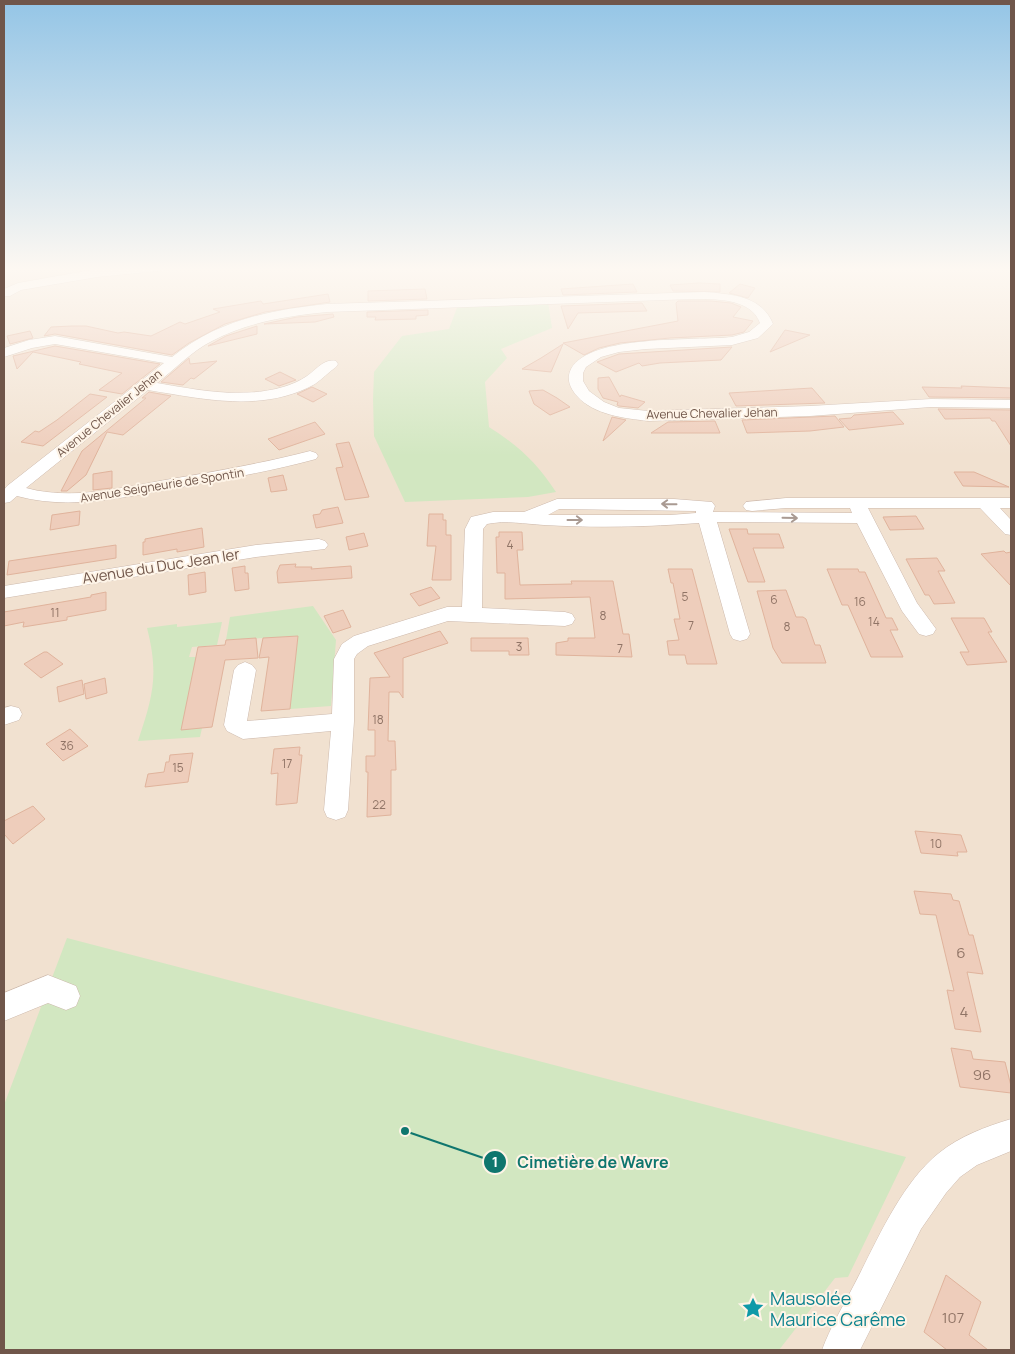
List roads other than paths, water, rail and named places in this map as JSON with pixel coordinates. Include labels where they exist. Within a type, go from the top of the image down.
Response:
[{"type":"street","name":"Avenue Chevalier Jehan","points":[[8,494],[173,361],[200,342],[225,330]]},
{"type":"street","name":"Avenue Chevalier Jehan","points":[[764,330],[744,339],[641,346],[596,354],[584,360],[574,377],[576,385],[582,394],[593,402],[614,411],[648,416],[810,411],[931,402],[1011,404]]},
{"type":"street","points":[[4,353],[29,344],[55,340],[173,361]]},
{"type":"street","points":[[145,385],[227,398],[262,397],[295,388],[322,372],[331,364]]},
{"type":"street","name":"Avenue Seigneurie de Spontin","points":[[8,494],[53,499],[86,498],[259,469],[310,456]]},
{"type":"street","points":[[985,503],[1011,530]]},
{"type":"street","points":[[472,614],[474,595],[474,529],[477,521],[487,518],[670,520],[705,512],[860,510],[1011,503]]},
{"type":"street","points":[[860,510],[909,606],[926,629]]},
{"type":"street","points":[[705,512],[740,634]]},
{"type":"street","name":"Avenue du Duc Jean Ier","points":[[4,592],[256,550],[319,545]]},
{"type":"street","points":[[336,810],[343,721],[344,659],[349,649],[361,640],[447,614],[565,619]]},
{"type":"street","points":[[245,670],[235,725],[243,730],[343,721]]},
{"type":"street","points":[[4,1007],[57,993]]},
{"type":"street","points":[[840,1350],[914,1207],[931,1182],[946,1167],[962,1156],[1000,1138],[1011,1135]]},
{"type":"place","name":"Cimetière de Wavre","points":[[405,1131]]},
{"type":"place","name":"Mausolée Maurice Carême","points":[[753,1308]]}]
